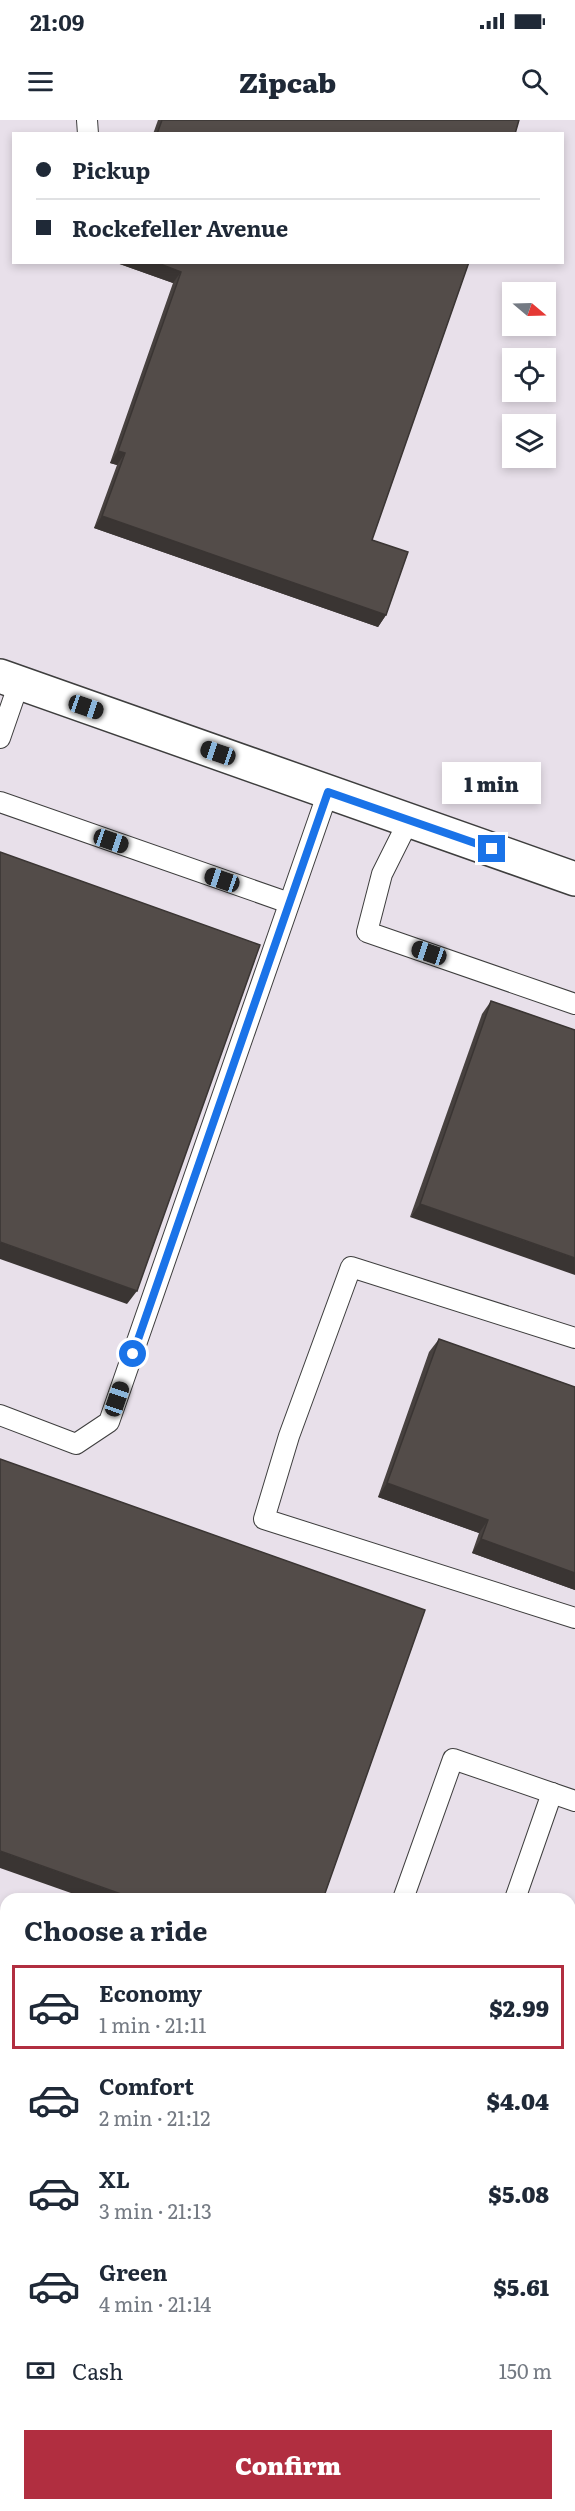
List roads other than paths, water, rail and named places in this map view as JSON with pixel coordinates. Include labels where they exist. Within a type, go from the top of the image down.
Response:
[{"type":"street","points":[[10,680],[575,879]]},
{"type":"lane","points":[[0,738],[10,680]]},
{"type":"lane","points":[[0,1415],[75,1444],[109,1422],[328,792]]},
{"type":"lane","points":[[0,802],[289,903]]},
{"type":"lane","points":[[409,820],[382,874],[367,932],[575,1004]]},
{"type":"lane","points":[[575,1338],[351,1267],[289,1436],[264,1519],[575,1618]]},
{"type":"lane","points":[[405,1893],[453,1759],[575,1801]]},
{"type":"lane","points":[[517,1893],[552,1793]]}]
